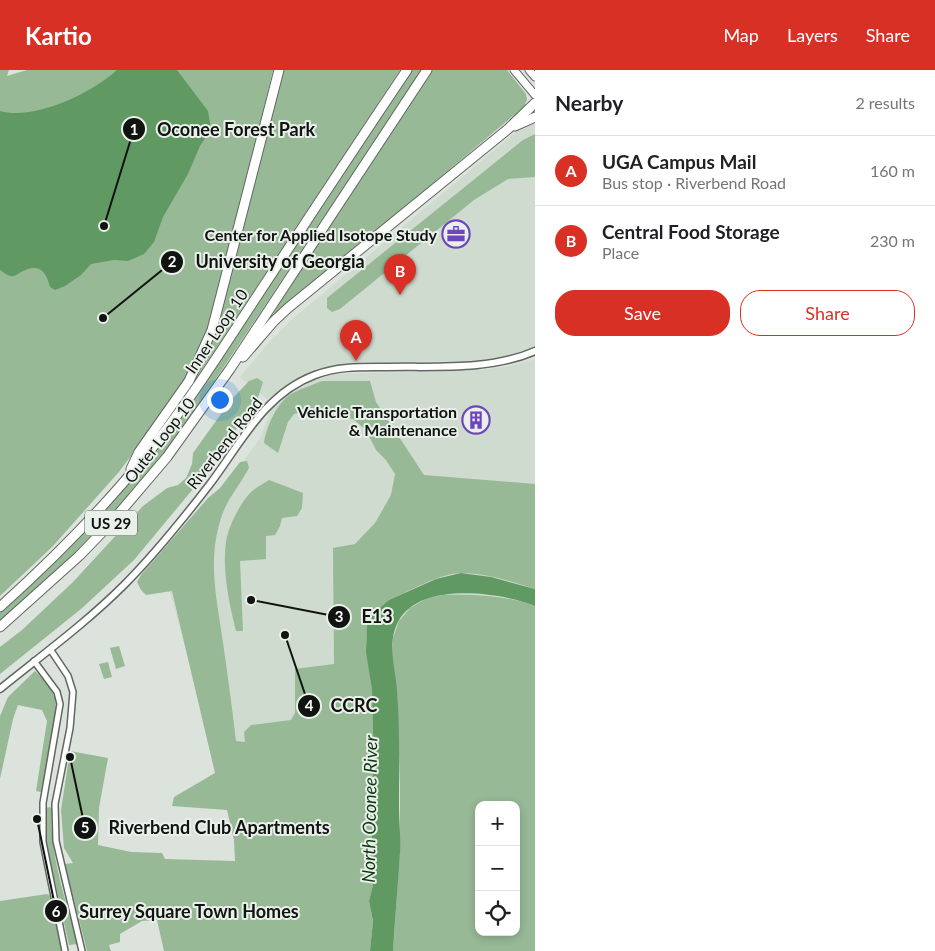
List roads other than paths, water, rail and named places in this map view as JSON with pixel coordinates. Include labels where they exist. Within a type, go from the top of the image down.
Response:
[{"type":"highway","points":[[125,481],[139,452],[189,381],[212,330],[279,70]]},
{"type":"highway","name":"Inner Loop 10","points":[[0,607],[75,536],[125,481],[184,406],[407,70]]},
{"type":"highway","name":"Outer Loop 10","points":[[0,627],[65,569],[110,524],[167,457],[230,369],[428,70]]},
{"type":"highway","points":[[230,369],[288,308],[508,129],[535,103]]},
{"type":"highway","points":[[508,129],[535,117]]},
{"type":"main road","points":[[514,70],[535,95]]},
{"type":"main road","points":[[529,70],[535,77]]},
{"type":"street","name":"Riverbend Road","points":[[0,689],[124,585],[209,485],[254,420],[268,405],[290,388],[315,375],[349,367],[474,365],[508,360],[535,351]]},
{"type":"street","points":[[50,649],[68,676],[73,692],[70,728],[55,804],[56,841],[82,951]]},
{"type":"street","points":[[34,661],[57,692],[60,704],[43,803],[43,842],[65,951]]},
{"type":"street","points":[[43,803],[55,804]]},
{"type":"place","name":"Oconee Forest Park","points":[[104,226]]},
{"type":"place","name":"Center for Applied Isotope Study","points":[[456,234]]},
{"type":"place","name":"Central Food Storage","points":[[400,295]]},
{"type":"place","name":"University of Georgia","points":[[103,318]]},
{"type":"place","name":"UGA Campus Mail","points":[[356,361]]},
{"type":"place","name":"Vehicle Transportation & Maintenance","points":[[476,420]]},
{"type":"place","name":"E13","points":[[251,600]]},
{"type":"place","name":"CCRC","points":[[285,635]]},
{"type":"place","name":"Riverbend Club Apartments","points":[[70,757]]},
{"type":"place","name":"Surrey Square Town Homes","points":[[37,819]]},
{"type":"water label","name":"North Oconee River","points":[[369,809]]}]
